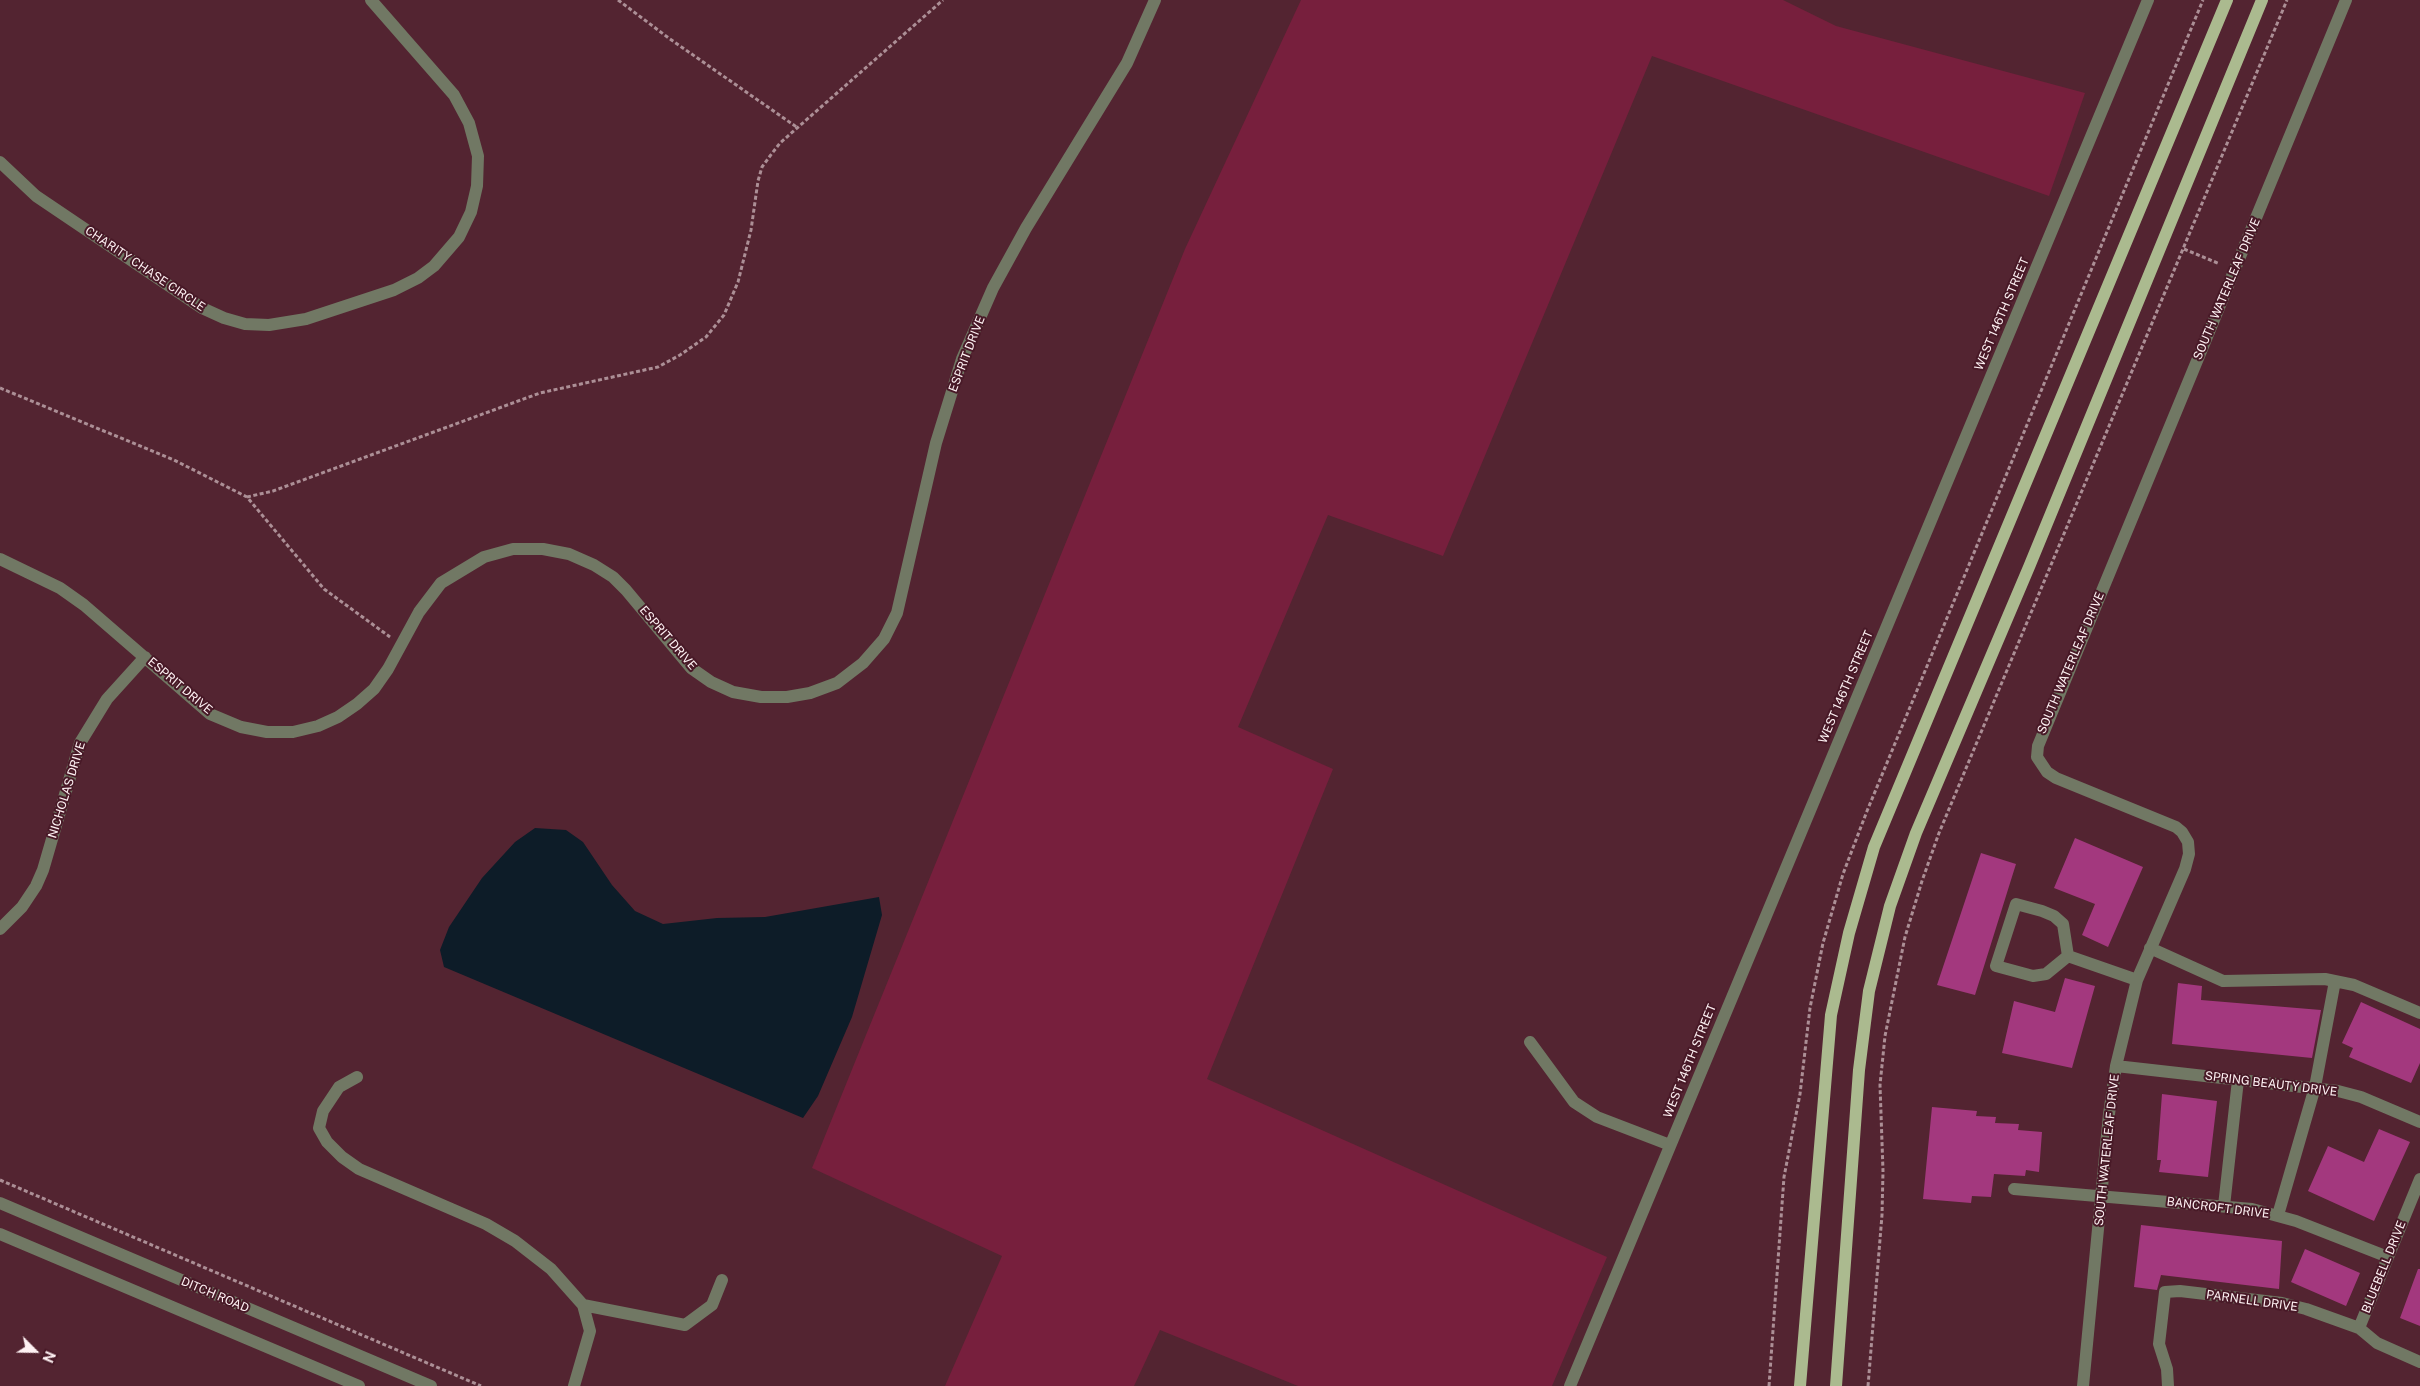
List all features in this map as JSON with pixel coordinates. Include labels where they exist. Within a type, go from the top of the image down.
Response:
[{"type":"main road","points":[[1800,1386],[1830,1015],[1849,933],[1874,847],[2227,0]]},
{"type":"main road","points":[[1836,1386],[1859,1070],[1869,991],[1890,906],[1916,833],[2029,567],[2262,0]]},
{"type":"street","name":"CHARITY CHASE CIRCLE","points":[[0,162],[36,196],[202,308],[224,318],[245,324],[269,326],[306,319],[394,290],[418,278],[434,266],[459,237],[471,212],[477,186],[478,156],[468,123],[454,95],[371,0]]},
{"type":"street","name":"ESPRIT DRIVE","points":[[0,559],[68,594],[119,633],[210,714],[241,727],[267,732],[293,732],[325,723],[357,704],[374,689],[419,612],[441,583],[461,569],[484,557],[513,549],[543,549],[569,554],[594,565],[612,577],[691,668],[711,682],[733,692],[761,697],[787,697],[810,693],[837,683],[863,663],[884,639],[897,612],[936,443],[962,359],[986,305],[1026,228],[1127,63],[1155,0]]},
{"type":"street","name":"WEST 146TH STREET","points":[[1570,1386],[2148,0]]},
{"type":"street","name":"SOUTH WATERLEAF DRIVE","points":[[2083,1386],[2101,1196],[2116,1066],[2137,980],[2185,869],[2189,854],[2188,842],[2182,832],[2165,822],[2056,778],[2041,766],[2037,757],[2038,746],[2346,0]]},
{"type":"street","name":"NICHOLAS DRIVE","points":[[0,929],[22,907],[40,878],[80,743],[107,699],[145,657]]},
{"type":"street","points":[[2016,904],[2054,916],[2064,924],[2068,956],[2046,974],[2034,976],[1996,966],[2016,904]]},
{"type":"street","points":[[2150,948],[2223,981],[2325,979],[2354,985],[2420,1013]]},
{"type":"street","points":[[2068,956],[2137,980]]},
{"type":"street","points":[[2278,1215],[2315,1087],[2335,981]]},
{"type":"street","points":[[1530,1042],[1574,1102],[1597,1117],[1670,1145]]},
{"type":"street","name":"SPRING BEAUTY DRIVE","points":[[2116,1066],[2315,1087],[2361,1097],[2420,1122]]},
{"type":"street","points":[[357,1077],[339,1087],[323,1111],[319,1128],[327,1142],[342,1157],[380,1179],[486,1224],[515,1241],[551,1269],[583,1305],[590,1331],[574,1386]]},
{"type":"street","points":[[2224,1206],[2238,1080]]},
{"type":"street","name":"BLUEBELL DRIVE","points":[[2359,1328],[2420,1179]]},
{"type":"street","name":"BANCROFT DRIVE","points":[[2014,1189],[2224,1206],[2278,1215],[2388,1257]]},
{"type":"street","name":"DITCH ROAD","points":[[0,1203],[431,1386]]},
{"type":"street","points":[[0,1234],[359,1386]]},
{"type":"street","points":[[583,1305],[685,1325],[712,1305],[722,1280]]},
{"type":"street","name":"PARNELL DRIVE","points":[[2168,1386],[2167,1369],[2159,1344],[2165,1292],[2282,1303],[2306,1309],[2359,1328],[2377,1343],[2420,1362]]},
{"type":"path","points":[[618,0],[670,39],[798,128]]},
{"type":"path","points":[[247,497],[273,491],[540,393],[658,367],[706,337],[724,315],[738,282],[751,230],[762,167],[780,143],[943,0]]},
{"type":"path","points":[[1868,1386],[1882,1215],[1883,1171],[1880,1085],[1885,1036],[1905,937],[1939,833],[2287,0]]},
{"type":"path","points":[[2184,249],[2235,271]]},
{"type":"path","points":[[0,388],[174,460],[247,497],[324,589],[402,644]]},
{"type":"path","points":[[0,1180],[481,1386]]},
{"type":"shaded area","points":[[1301,0],[1783,0],[1836,26],[2085,93],[2049,196],[1652,56],[1443,556],[1328,515],[1238,727],[1333,769],[1207,1079],[1607,1257],[1552,1386],[1298,1386],[1160,1330],[1134,1386],[945,1386],[1002,1256],[812,1168],[1185,249]]},
{"type":"water","points":[[535,828],[566,830],[583,842],[612,885],[635,911],[663,924],[717,918],[765,917],[879,897],[882,915],[852,1017],[818,1096],[803,1118],[444,967],[440,950],[449,927],[482,878],[515,842]]},
{"type":"building","points":[[2075,838],[2143,867],[2108,947],[2082,935],[2095,904],[2054,888]]},
{"type":"building","points":[[1981,853],[2016,864],[1975,995],[1937,985]]},
{"type":"building","points":[[2065,978],[2095,986],[2072,1068],[2002,1053],[2014,1001],[2055,1012]]},
{"type":"building","points":[[2178,983],[2202,986],[2201,1000],[2321,1010],[2312,1058],[2172,1044]]},
{"type":"building","points":[[2361,1002],[2420,1029],[2420,1063],[2411,1083],[2349,1057],[2353,1048],[2342,1043]]},
{"type":"building","points":[[2162,1094],[2217,1101],[2208,1177],[2159,1172],[2161,1160],[2157,1160]]},
{"type":"building","points":[[1932,1107],[1977,1111],[1976,1116],[1996,1117],[1995,1123],[2019,1124],[2018,1130],[2042,1132],[2039,1172],[2026,1170],[2025,1176],[1994,1174],[1991,1197],[1972,1196],[1971,1203],[1923,1199]]},
{"type":"building","points":[[2379,1129],[2410,1142],[2374,1221],[2308,1191],[2328,1146],[2364,1162]]},
{"type":"building","points":[[2141,1225],[2282,1241],[2279,1289],[2161,1275],[2157,1290],[2134,1287]]},
{"type":"building","points":[[2305,1249],[2360,1273],[2346,1306],[2291,1282]]},
{"type":"building","points":[[2418,1269],[2420,1269],[2420,1326],[2400,1318]]}]
